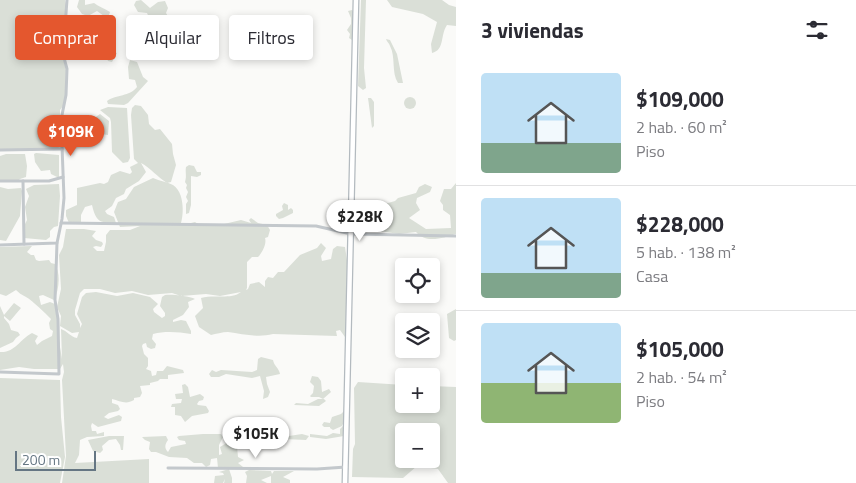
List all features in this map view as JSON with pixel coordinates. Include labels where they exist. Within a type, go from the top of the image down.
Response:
[{"type":"street","points":[[0,372],[59,374],[58,319],[55,300],[57,243],[64,198],[61,120],[66,95],[68,69],[64,54],[66,0]]},
{"type":"street","points":[[345,483],[356,0]]},
{"type":"street","points":[[0,150],[62,149]]},
{"type":"street","points":[[0,181],[49,181],[62,177]]},
{"type":"street","points":[[23,181],[24,244]]},
{"type":"street","points":[[61,223],[316,226],[351,234],[456,236]]},
{"type":"street","points":[[0,244],[57,243]]},
{"type":"street","points":[[168,468],[346,467]]},
{"type":"shaded area","points":[[0,0],[65,0],[67,15],[15,15],[15,60],[64,60],[66,70],[65,99],[60,110],[60,147],[56,149],[0,149]]},
{"type":"shaded area","points":[[79,0],[85,0],[85,5],[94,3],[110,12],[109,15],[103,15],[97,11],[90,15],[85,15],[77,7]]},
{"type":"shaded area","points":[[141,0],[150,8],[158,2],[165,1],[168,8],[167,15],[148,15],[147,13],[138,12],[134,5],[136,1]]},
{"type":"shaded area","points":[[361,0],[366,0],[364,68],[366,88],[363,90],[358,86]]},
{"type":"shaded area","points":[[387,0],[442,0],[456,7],[456,26],[447,25],[439,49],[432,53],[431,44],[437,22],[423,14],[392,7]]},
{"type":"shaded area","points":[[352,10],[355,14],[352,40],[349,38],[350,34],[347,30],[351,24],[348,11]]},
{"type":"shaded area","points":[[386,39],[390,40],[397,54],[403,83],[398,83],[396,79],[392,50]]},
{"type":"shaded area","points":[[130,60],[137,62],[143,77],[148,81],[128,103],[124,105],[108,104],[107,101],[127,94],[137,87],[135,80],[129,79],[128,67]]},
{"type":"shaded area","points":[[408,97],[412,97],[416,103],[412,109],[408,109],[404,105],[404,101]]},
{"type":"shaded area","points":[[368,98],[371,98],[374,102],[374,126],[372,128]]},
{"type":"shaded area","points":[[135,105],[141,106],[148,115],[149,124],[155,130],[160,129],[172,144],[176,165],[171,182],[167,183],[141,163],[146,172],[139,181],[126,189],[124,194],[116,198],[112,206],[105,211],[114,217],[116,223],[102,222],[95,215],[92,205],[85,207],[81,215],[81,222],[69,223],[66,210],[77,205],[77,188],[100,183],[104,184],[108,182],[111,175],[120,171],[130,174],[132,172],[130,167],[138,163],[134,159],[131,115],[132,108]]},
{"type":"shaded area","points":[[108,107],[127,108],[130,158],[128,162],[123,163],[112,152],[110,118],[100,110]]},
{"type":"shaded area","points":[[100,114],[109,121],[108,135],[101,134],[95,143],[86,143],[82,140],[80,132]]},
{"type":"shaded area","points":[[6,154],[25,154],[26,177],[17,182],[0,180],[0,156]]},
{"type":"shaded area","points":[[34,154],[59,155],[59,178],[51,174],[50,170],[41,171],[35,162]]},
{"type":"shaded area","points":[[189,165],[194,166],[197,172],[201,172],[201,175],[197,177],[191,176],[191,205],[189,213],[186,214],[186,204],[188,201],[186,197],[188,192],[185,182],[186,167]]},
{"type":"shaded area","points":[[153,178],[177,188],[183,208],[181,223],[224,224],[241,220],[251,223],[249,220],[251,218],[258,223],[267,225],[270,230],[268,237],[265,238],[262,251],[258,257],[252,257],[247,262],[246,290],[250,284],[259,282],[265,287],[265,281],[268,277],[273,278],[278,272],[284,272],[300,255],[317,248],[321,243],[326,248],[321,256],[322,261],[331,259],[333,249],[337,246],[345,247],[348,267],[347,333],[345,337],[340,330],[336,331],[337,336],[273,334],[256,336],[228,332],[211,335],[199,327],[195,316],[203,308],[201,298],[220,296],[206,294],[183,296],[195,299],[188,302],[189,307],[183,315],[173,320],[173,322],[186,321],[191,334],[162,332],[153,334],[152,339],[156,344],[155,348],[147,347],[146,343],[142,346],[144,354],[148,358],[146,369],[151,371],[152,376],[156,375],[157,371],[163,371],[167,366],[183,370],[184,373],[168,375],[168,379],[160,379],[150,383],[150,385],[140,386],[142,393],[140,397],[134,398],[134,400],[123,402],[112,399],[112,403],[118,405],[120,409],[104,417],[108,419],[119,415],[122,417],[121,421],[98,427],[92,423],[92,431],[96,431],[97,434],[104,432],[104,436],[87,437],[80,440],[79,455],[75,463],[149,459],[149,483],[62,483],[66,456],[62,380],[63,364],[60,369],[19,367],[0,370],[0,352],[14,348],[32,333],[38,336],[35,341],[37,345],[52,336],[53,331],[50,329],[49,323],[51,319],[29,299],[16,290],[6,296],[0,294],[0,247],[32,246],[27,252],[34,255],[36,260],[49,260],[55,264],[59,282],[54,300],[43,295],[39,296],[41,305],[50,302],[55,304],[58,315],[58,335],[62,359],[61,329],[77,338],[79,332],[72,333],[60,326],[61,316],[57,307],[61,289],[59,255],[63,247],[66,229],[96,231],[92,236],[103,244],[101,247],[93,247],[97,251],[104,251],[106,235],[110,230],[130,230],[140,226],[120,227],[114,212],[118,202],[126,199],[134,187]],"holes":[[[84,289],[100,289],[115,293],[132,291],[148,295],[172,293],[179,295],[162,297],[160,306],[165,313],[165,316],[162,318],[154,312],[153,309],[158,304],[150,297],[133,293],[117,296],[96,292],[86,293],[82,297],[77,314],[82,324],[80,328],[75,315],[80,293]],[[241,292],[232,296],[220,296]]]},
{"type":"shaded area","points":[[456,183],[456,234],[430,239],[420,236],[416,232],[399,234],[366,229],[361,232],[355,230],[355,214],[358,211],[372,212],[381,205],[416,193],[419,187],[425,184],[432,187],[430,192],[417,198],[416,203],[420,210],[409,218],[426,229],[451,228],[450,215],[443,210],[443,205],[440,201],[444,189],[451,189]]},
{"type":"shaded area","points":[[59,184],[58,226],[50,231],[50,237],[46,240],[24,238],[23,228],[27,220],[25,207],[29,196],[26,189],[34,185]]},
{"type":"shaded area","points":[[0,187],[8,189],[21,188],[22,191],[20,216],[6,241],[0,240]]},
{"type":"shaded area","points":[[284,203],[288,205],[288,210],[291,208],[293,210],[293,213],[279,219],[276,214],[283,210],[282,206]]},
{"type":"shaded area","points":[[14,303],[21,308],[10,321],[4,316],[4,318],[11,330],[18,332],[20,335],[13,342],[0,348],[0,306],[4,315]]},
{"type":"shaded area","points":[[456,309],[456,340],[454,341],[449,338],[447,314]]},
{"type":"shaded area","points":[[261,357],[273,360],[280,374],[266,377],[270,392],[268,397],[263,399],[264,391],[260,376],[252,378],[226,374],[219,377],[211,377],[209,374],[212,370],[216,372],[221,370],[252,372],[257,370],[258,359]]},
{"type":"shaded area","points":[[312,376],[318,377],[321,381],[322,392],[329,389],[331,392],[323,399],[310,396],[313,393],[314,386],[310,382]]},
{"type":"shaded area","points":[[0,378],[60,380],[65,457],[60,483],[0,483]]},
{"type":"shaded area","points":[[358,382],[395,384],[395,413],[440,413],[440,386],[456,387],[456,483],[448,483],[438,469],[431,468],[440,468],[440,423],[395,423],[395,468],[415,468],[403,478],[352,477],[353,449],[355,444],[354,388]]},
{"type":"shaded area","points":[[185,384],[188,387],[190,397],[200,394],[204,397],[197,404],[206,406],[209,411],[208,413],[192,416],[185,422],[181,416],[175,415],[175,407],[171,407],[172,404],[181,403],[182,399],[176,399],[175,394],[183,393],[182,385]]},
{"type":"shaded area","points":[[318,399],[326,401],[319,406],[294,405],[296,403],[308,404]]},
{"type":"shaded area","points":[[346,409],[349,416],[346,417],[342,426],[333,430],[322,425],[324,422],[330,423],[332,417],[341,414]]},
{"type":"shaded area","points":[[345,424],[344,436],[326,439],[310,437],[310,434],[327,436],[333,433],[340,434],[340,429]]},
{"type":"shaded area","points":[[261,432],[289,436],[302,434],[309,436],[306,440],[262,438]]},
{"type":"shaded area","points":[[221,434],[223,437],[219,445],[219,455],[222,454],[220,447],[230,441],[233,446],[237,446],[238,457],[244,460],[238,463],[243,467],[218,468],[217,458],[211,459],[210,465],[206,467],[202,463],[194,463],[187,458],[169,457],[151,452],[149,449],[150,442],[142,437],[166,436],[168,440],[165,448],[168,452],[171,447],[186,444],[185,441],[179,440],[177,437]]},
{"type":"shaded area","points":[[109,436],[124,436],[123,450],[121,450],[116,439],[109,440],[102,446],[103,450],[100,453],[93,451],[88,440]]},
{"type":"shaded area","points":[[229,469],[232,483],[224,483],[225,479],[223,483],[214,483],[215,476],[224,475],[219,472]]},
{"type":"shaded area","points":[[249,470],[271,471],[272,474],[274,471],[294,471],[283,477],[290,480],[290,483],[271,483],[271,476],[261,480],[267,483],[246,483],[247,476],[245,472]]}]
